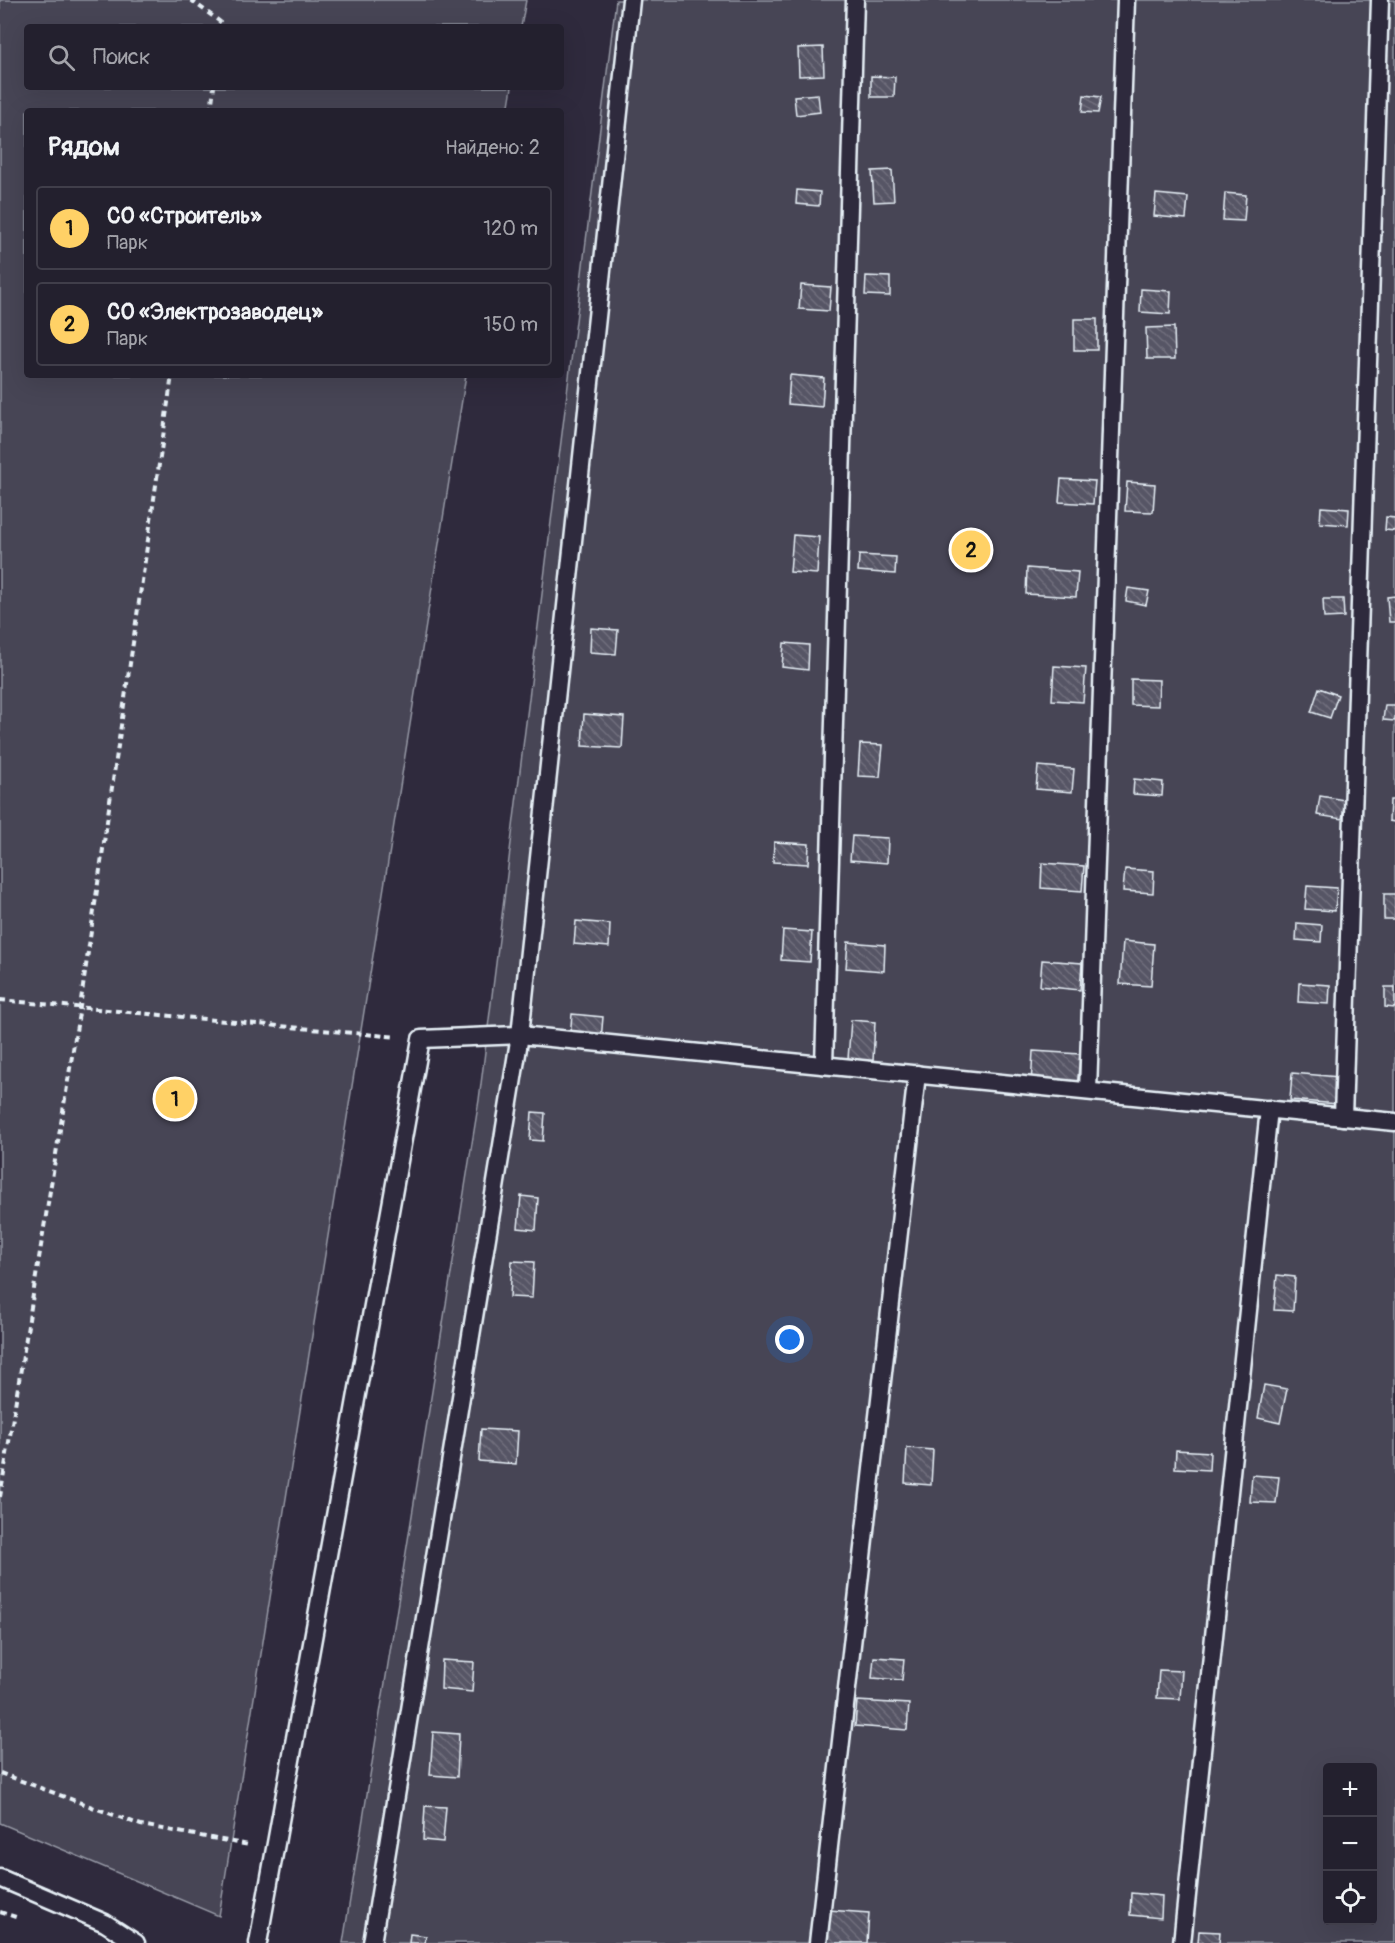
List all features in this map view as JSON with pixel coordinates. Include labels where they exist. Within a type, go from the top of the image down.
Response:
[{"type":"lane","points":[[372,1943],[520,1035],[631,0]]},
{"type":"lane","points":[[824,1065],[855,0]]},
{"type":"lane","points":[[1088,1091],[1126,0]]},
{"type":"lane","points":[[1343,1117],[1380,0]]},
{"type":"lane","points":[[258,1943],[421,1039],[520,1035],[1395,1122]]},
{"type":"lane","points":[[818,1943],[917,1074]]},
{"type":"lane","points":[[1182,1943],[1269,1109]]},
{"type":"lane","points":[[0,1878],[105,1923],[136,1943]]},
{"type":"path","points":[[191,0],[223,24]]},
{"type":"path","points":[[211,108],[214,90]]},
{"type":"path","points":[[0,1497],[80,1007],[172,378]]},
{"type":"path","points":[[0,1000],[421,1039]]},
{"type":"path","points":[[0,1773],[141,1825],[275,1850]]},
{"type":"shaded area","points":[[0,0],[526,0],[522,24],[24,24],[24,90],[512,90],[508,108],[24,108],[24,378],[466,378],[219,1916],[0,1823]]},
{"type":"shaded area","points":[[616,0],[1395,0],[1395,1943],[343,1943],[479,1100]]},
{"type":"building","points":[[823,47],[824,75],[799,76],[798,48]]},
{"type":"building","points":[[871,76],[895,77],[894,97],[871,97]]},
{"type":"building","points":[[818,94],[820,112],[796,115],[794,96]]},
{"type":"building","points":[[1084,95],[1101,97],[1098,113],[1082,112]]},
{"type":"building","points":[[892,170],[894,201],[874,202],[872,171]]},
{"type":"building","points":[[797,190],[820,192],[819,206],[796,204]]},
{"type":"building","points":[[1225,193],[1246,195],[1244,221],[1223,220]]},
{"type":"building","points":[[1156,194],[1188,197],[1186,219],[1154,216]]},
{"type":"building","points":[[866,276],[890,277],[890,296],[865,295]]},
{"type":"building","points":[[801,285],[831,287],[829,311],[799,309]]},
{"type":"building","points":[[1141,289],[1171,291],[1170,314],[1140,312]]},
{"type":"building","points":[[1074,319],[1097,319],[1097,350],[1074,350]]},
{"type":"building","points":[[1174,327],[1175,359],[1147,359],[1146,328]]},
{"type":"building","points":[[790,375],[824,378],[822,407],[788,404]]},
{"type":"building","points":[[1061,479],[1095,481],[1093,504],[1059,502]]},
{"type":"building","points":[[1127,482],[1155,484],[1153,512],[1125,511]]},
{"type":"building","points":[[1321,507],[1349,509],[1348,525],[1320,523]]},
{"type":"building","points":[[1386,517],[1395,518],[1395,531],[1385,530]]},
{"type":"building","points":[[793,535],[819,537],[817,574],[790,572]]},
{"type":"building","points":[[859,555],[896,557],[895,574],[858,571]]},
{"type":"building","points":[[1027,568],[1078,572],[1076,597],[1026,594]]},
{"type":"building","points":[[1128,588],[1149,591],[1146,605],[1126,601]]},
{"type":"building","points":[[1395,596],[1395,622],[1389,622],[1387,597]]},
{"type":"building","points":[[1323,599],[1343,599],[1344,617],[1324,618]]},
{"type":"building","points":[[591,628],[618,630],[616,654],[590,652]]},
{"type":"building","points":[[784,643],[809,645],[808,670],[782,667]]},
{"type":"building","points":[[1054,666],[1086,668],[1083,702],[1052,700]]},
{"type":"building","points":[[1131,679],[1159,680],[1158,706],[1131,705]]},
{"type":"building","points":[[1319,688],[1338,695],[1330,718],[1311,712]]},
{"type":"building","points":[[1385,705],[1395,705],[1395,721],[1383,720]]},
{"type":"building","points":[[584,714],[624,717],[622,748],[582,746]]},
{"type":"building","points":[[860,744],[883,745],[880,777],[858,776]]},
{"type":"building","points":[[1038,766],[1074,769],[1072,792],[1036,789]]},
{"type":"building","points":[[1134,779],[1163,782],[1162,796],[1133,794]]},
{"type":"building","points":[[1320,796],[1345,800],[1342,819],[1317,815]]},
{"type":"building","points":[[1390,800],[1395,800],[1395,822],[1389,821]]},
{"type":"building","points":[[852,836],[888,838],[887,863],[850,860]]},
{"type":"building","points":[[774,842],[809,844],[808,864],[773,862]]},
{"type":"building","points":[[1042,863],[1084,866],[1082,891],[1041,888]]},
{"type":"building","points":[[1125,869],[1154,871],[1153,893],[1123,891]]},
{"type":"building","points":[[1307,886],[1337,888],[1335,911],[1305,909]]},
{"type":"building","points":[[1384,894],[1395,894],[1395,919],[1384,919]]},
{"type":"building","points":[[576,921],[610,924],[609,947],[574,944]]},
{"type":"building","points":[[1297,923],[1322,925],[1321,942],[1296,940]]},
{"type":"building","points":[[783,930],[812,932],[810,962],[781,960]]},
{"type":"building","points":[[1123,941],[1154,944],[1151,986],[1120,984]]},
{"type":"building","points":[[848,942],[885,945],[884,971],[846,968]]},
{"type":"building","points":[[1042,960],[1082,963],[1080,990],[1040,986]]},
{"type":"building","points":[[1299,983],[1330,985],[1329,1004],[1298,1002]]},
{"type":"building","points":[[1385,987],[1395,987],[1395,1008],[1385,1007]]},
{"type":"building","points":[[572,1014],[603,1017],[601,1040],[570,1038]]},
{"type":"building","points":[[851,1020],[875,1022],[873,1061],[848,1059]]},
{"type":"building","points":[[1033,1051],[1080,1054],[1077,1089],[1031,1085]]},
{"type":"building","points":[[1292,1073],[1339,1077],[1338,1104],[1290,1100]]},
{"type":"building","points":[[532,1112],[545,1113],[543,1141],[530,1140]]},
{"type":"building","points":[[521,1196],[538,1198],[536,1230],[518,1228]]},
{"type":"building","points":[[512,1261],[534,1262],[532,1298],[510,1297]]},
{"type":"building","points":[[1277,1275],[1295,1277],[1293,1311],[1274,1310]]},
{"type":"building","points":[[1264,1385],[1287,1389],[1280,1423],[1258,1418]]},
{"type":"building","points":[[481,1429],[518,1431],[516,1464],[479,1461]]},
{"type":"building","points":[[907,1448],[933,1450],[931,1485],[905,1483]]},
{"type":"building","points":[[1176,1450],[1210,1452],[1209,1470],[1175,1468]]},
{"type":"building","points":[[1252,1475],[1279,1477],[1276,1503],[1250,1502]]},
{"type":"building","points":[[874,1657],[904,1659],[902,1680],[872,1678]]},
{"type":"building","points":[[442,1660],[474,1662],[472,1692],[441,1689]]},
{"type":"building","points":[[1159,1670],[1182,1671],[1180,1699],[1157,1698]]},
{"type":"building","points":[[857,1701],[909,1704],[907,1730],[855,1726]]},
{"type":"building","points":[[433,1732],[459,1734],[457,1777],[430,1775]]},
{"type":"building","points":[[425,1806],[446,1807],[443,1842],[423,1840]]},
{"type":"building","points":[[1131,1893],[1162,1896],[1161,1918],[1130,1915]]},
{"type":"building","points":[[828,1910],[869,1913],[867,1943],[825,1943]]},
{"type":"building","points":[[1199,1931],[1220,1932],[1219,1943],[1198,1943]]},
{"type":"building","points":[[410,1934],[426,1936],[425,1943],[409,1943]]},
{"type":"place","name":"СО «Электрозаводец»","points":[[971,550]]},
{"type":"place","name":"СО «Строитель»","points":[[175,1099]]}]
